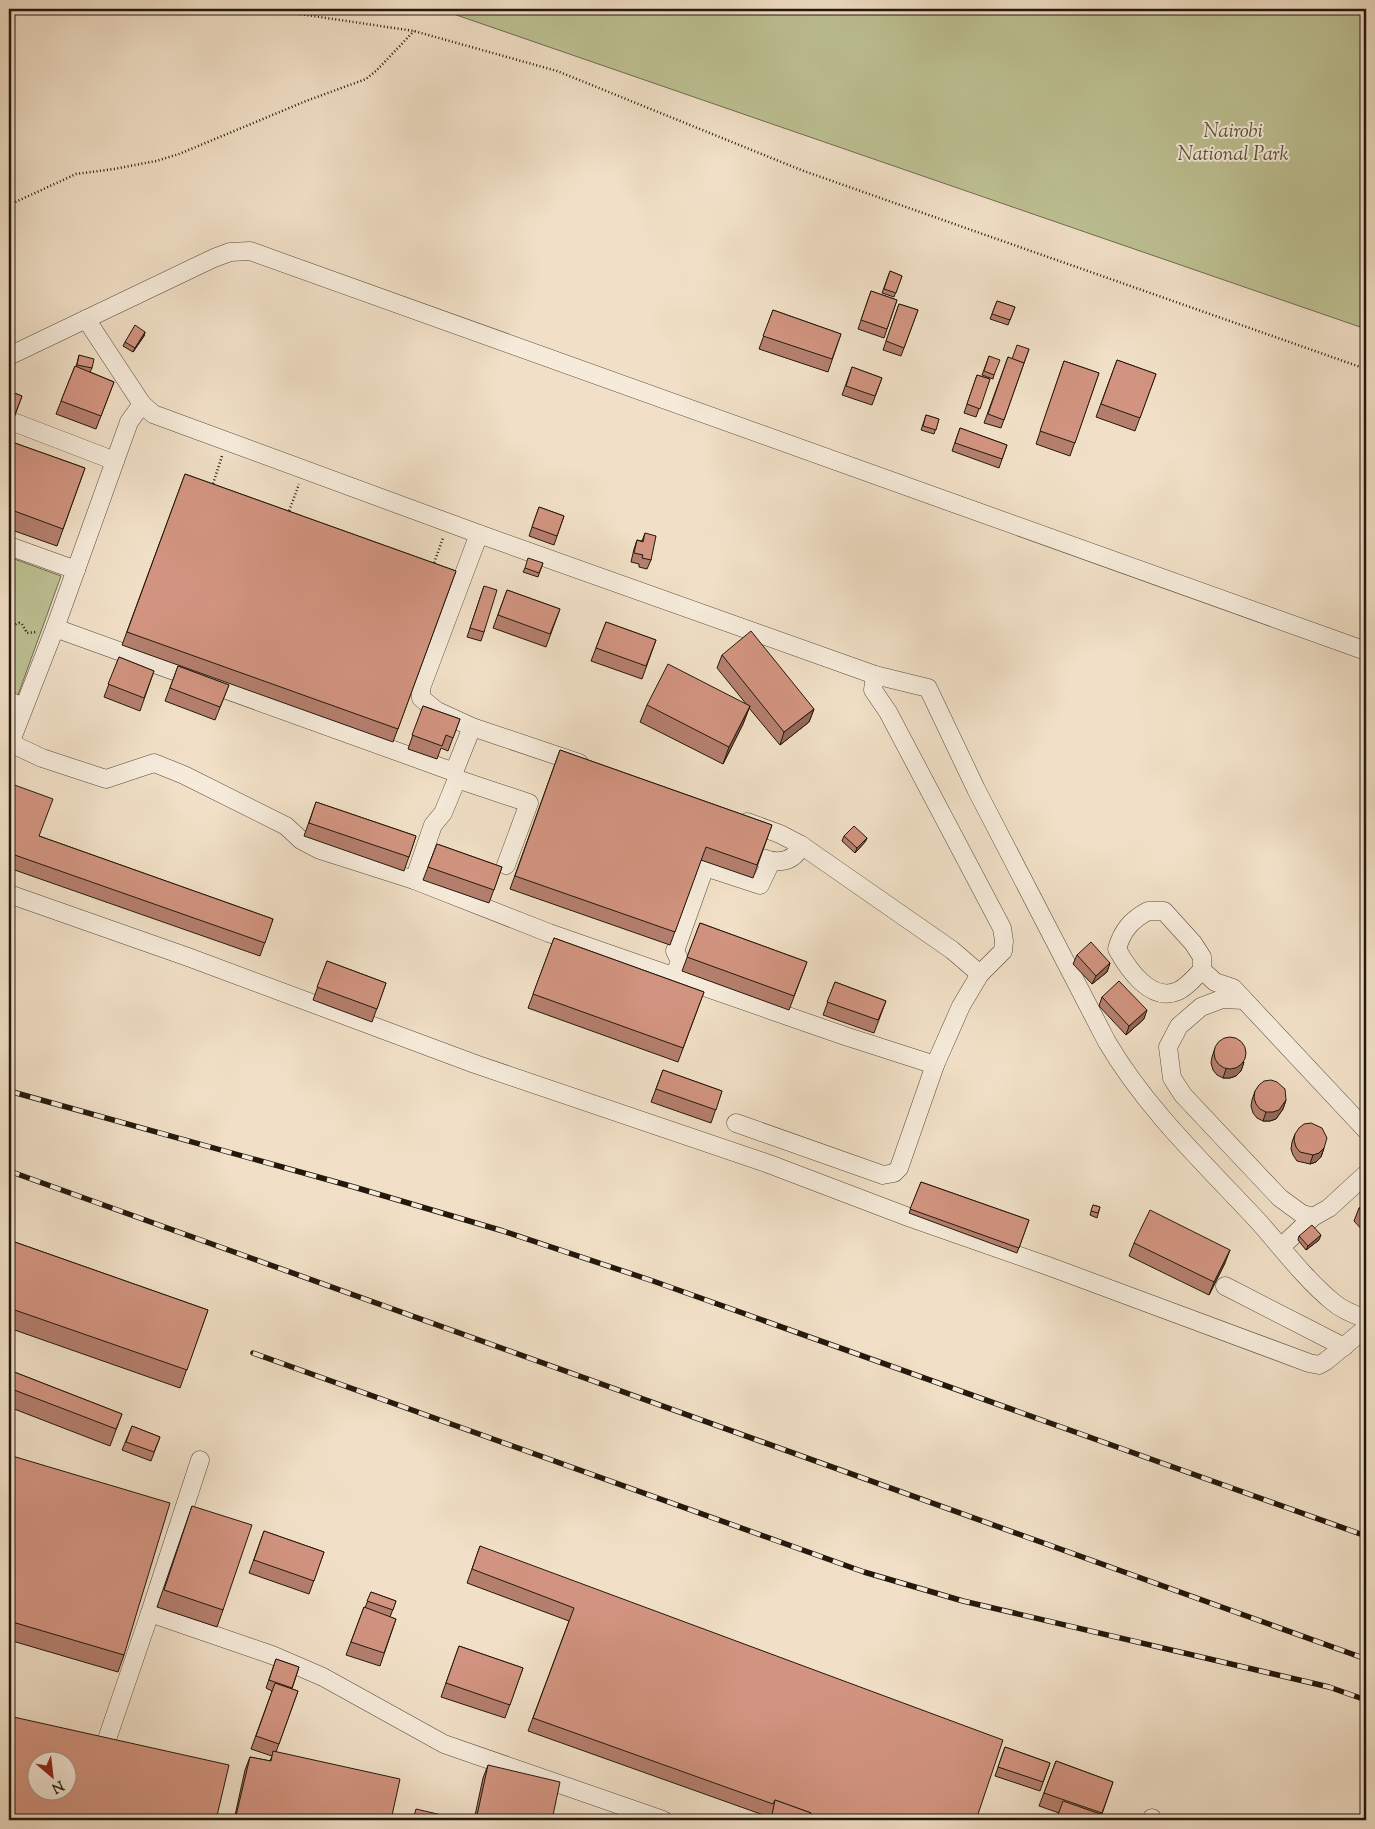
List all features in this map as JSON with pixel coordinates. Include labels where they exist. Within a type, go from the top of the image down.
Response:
[{"type":"lane","points":[[9,356],[214,258],[230,252],[250,251],[1366,651]]},
{"type":"lane","points":[[86,319],[142,404],[153,414],[479,534],[875,675],[928,688],[976,789],[1107,1042],[1124,1070],[1154,1109],[1320,1290],[1334,1304],[1366,1320]]},
{"type":"lane","points":[[142,404],[129,422],[53,632],[16,704],[9,745],[106,780],[154,763],[184,775],[286,826],[302,840],[320,850],[414,880],[549,933],[674,977],[935,1065]]},
{"type":"lane","points":[[16,424],[115,462]]},
{"type":"lane","points":[[479,534],[420,688],[421,698],[437,711],[472,727],[593,768]]},
{"type":"lane","points":[[9,546],[76,570]]},
{"type":"lane","points":[[53,632],[529,803],[506,865]]},
{"type":"lane","points":[[736,1124],[883,1175],[894,1173],[899,1168],[935,1065],[962,1006],[980,974],[1003,951],[1002,928],[888,712],[873,690],[875,675]]},
{"type":"lane","points":[[414,880],[433,825],[443,813],[472,727]]},
{"type":"lane","points":[[734,818],[780,834],[801,845],[952,950],[980,974]]},
{"type":"lane","points":[[674,977],[680,961],[675,951],[705,867],[760,885],[766,860],[776,862],[786,860],[798,854],[801,845]]},
{"type":"lane","points":[[9,894],[188,957],[475,1064],[769,1164],[911,1218],[1048,1266],[1309,1363],[1319,1365],[1366,1328]]},
{"type":"lane","points":[[1202,970],[1179,991],[1165,994],[1149,989],[1124,962],[1117,949],[1120,935],[1136,917],[1148,911],[1164,911],[1202,957],[1202,970],[1215,982],[1233,988],[1366,1130]]},
{"type":"lane","points":[[1244,1000],[1222,999],[1201,1006],[1179,1026],[1168,1047],[1172,1078],[1183,1095],[1280,1198],[1302,1214],[1313,1217]]},
{"type":"lane","points":[[1282,1247],[1313,1217],[1329,1208],[1366,1174]]},
{"type":"lane","points":[[1224,1286],[1344,1347]]},
{"type":"lane","points":[[104,1748],[200,1460]]},
{"type":"lane","points":[[150,1614],[272,1655],[323,1677],[444,1744],[663,1820]]},
{"type":"path","points":[[266,9],[414,31],[557,71],[801,170],[1366,369]]},
{"type":"path","points":[[9,205],[76,174],[156,161],[180,154],[306,101],[366,79],[414,31]]},
{"type":"path","points":[[212,488],[228,441]]},
{"type":"path","points":[[288,515],[305,469]]},
{"type":"path","points":[[432,568],[449,522]]},
{"type":"path","points":[[9,628],[19,623],[22,624],[27,633],[53,632]]},
{"type":"green space","name":"Nairobi National Park","points":[[439,9],[1366,9],[1366,329]]},
{"type":"green space","points":[[9,557],[61,576],[18,695],[9,692]]},
{"type":"building","points":[[890,271],[902,276],[896,293],[884,289]]},
{"type":"building","points":[[871,291],[897,300],[887,329],[861,320]]},
{"type":"building","points":[[997,301],[1015,307],[1010,320],[992,314]]},
{"type":"building","points":[[899,304],[918,310],[904,348],[886,341]]},
{"type":"building","points":[[773,310],[841,334],[832,359],[763,336]]},
{"type":"building","points":[[135,325],[145,332],[135,348],[125,342]]},
{"type":"building","points":[[1017,345],[1029,349],[1024,363],[1012,359]]},
{"type":"building","points":[[79,355],[94,359],[92,368],[77,365]]},
{"type":"building","points":[[989,356],[1000,360],[994,375],[984,371]]},
{"type":"building","points":[[1008,357],[1024,363],[1004,420],[988,414]]},
{"type":"building","points":[[1117,360],[1156,374],[1140,418],[1101,404]]},
{"type":"building","points":[[1064,361],[1099,373],[1075,443],[1040,431]]},
{"type":"building","points":[[75,366],[114,382],[101,416],[61,401]]},
{"type":"building","points":[[852,367],[882,378],[875,396],[846,386]]},
{"type":"building","points":[[977,375],[990,379],[980,409],[967,404]]},
{"type":"building","points":[[9,391],[22,396],[14,417],[9,415]]},
{"type":"building","points":[[926,415],[939,419],[936,430],[923,426]]},
{"type":"building","points":[[960,428],[1007,445],[1002,459],[955,443]]},
{"type":"building","points":[[9,441],[85,468],[63,529],[9,509]]},
{"type":"building","points":[[185,474],[456,571],[398,729],[127,632]]},
{"type":"building","points":[[539,507],[564,516],[557,536],[532,527]]},
{"type":"building","points":[[645,533],[656,536],[651,560],[642,558],[643,555],[634,553],[637,540],[643,542]]},
{"type":"building","points":[[528,558],[543,563],[539,573],[525,568]]},
{"type":"building","points":[[484,586],[497,590],[484,632],[470,628]]},
{"type":"building","points":[[507,590],[560,609],[550,634],[498,615]]},
{"type":"building","points":[[606,622],[656,640],[646,666],[596,648]]},
{"type":"building","points":[[751,631],[814,709],[784,732],[722,655]]},
{"type":"building","points":[[119,657],[154,671],[144,698],[108,684]]},
{"type":"building","points":[[668,664],[750,706],[729,747],[647,705]]},
{"type":"building","points":[[178,666],[229,685],[220,707],[170,688]]},
{"type":"building","points":[[423,706],[460,719],[453,738],[446,735],[442,746],[412,735]]},
{"type":"building","points":[[560,750],[772,825],[757,865],[706,847],[675,932],[515,876]]},
{"type":"building","points":[[9,783],[53,799],[39,836],[273,919],[265,943],[9,853]]},
{"type":"building","points":[[316,802],[416,836],[409,857],[309,823]]},
{"type":"building","points":[[854,826],[867,838],[857,848],[844,836]]},
{"type":"building","points":[[437,844],[502,867],[494,890],[428,867]]},
{"type":"building","points":[[700,923],[807,962],[794,996],[687,957]]},
{"type":"building","points":[[554,938],[704,992],[683,1048],[533,994]]},
{"type":"building","points":[[1091,942],[1110,963],[1096,976],[1077,955]]},
{"type":"building","points":[[327,961],[386,983],[377,1009],[317,987]]},
{"type":"building","points":[[1119,981],[1147,1010],[1129,1026],[1102,997]]},
{"type":"building","points":[[835,982],[886,1001],[878,1020],[827,1002]]},
{"type":"building","points":[[1230,1037],[1236,1038],[1241,1042],[1245,1047],[1245,1059],[1241,1064],[1236,1068],[1230,1069],[1224,1068],[1219,1064],[1215,1059],[1214,1053],[1215,1047],[1219,1042],[1224,1038]]},
{"type":"building","points":[[663,1070],[722,1091],[716,1110],[656,1089]]},
{"type":"building","points":[[1271,1080],[1277,1082],[1285,1089],[1286,1100],[1279,1110],[1266,1112],[1256,1104],[1254,1098],[1255,1091],[1264,1081]]},
{"type":"building","points":[[1311,1123],[1322,1128],[1327,1138],[1324,1148],[1319,1153],[1313,1155],[1300,1152],[1294,1140],[1299,1128],[1304,1124]]},
{"type":"building","points":[[921,1182],[1029,1220],[1019,1248],[910,1209]]},
{"type":"building","points":[[1366,1201],[1366,1216],[1359,1208]]},
{"type":"building","points":[[1093,1205],[1100,1207],[1098,1213],[1091,1211]]},
{"type":"building","points":[[1150,1210],[1230,1250],[1214,1282],[1134,1243]]},
{"type":"building","points":[[1312,1225],[1321,1235],[1308,1246],[1299,1236]]},
{"type":"building","points":[[9,1240],[208,1310],[187,1370],[9,1308]]},
{"type":"building","points":[[9,1370],[122,1414],[116,1429],[9,1388]]},
{"type":"building","points":[[132,1426],[160,1437],[154,1452],[126,1442]]},
{"type":"building","points":[[9,1455],[170,1503],[124,1655],[9,1621]]},
{"type":"building","points":[[192,1506],[252,1525],[223,1610],[164,1590]]},
{"type":"building","points":[[264,1531],[324,1552],[314,1581],[254,1560]]},
{"type":"building","points":[[480,1546],[1003,1740],[976,1820],[818,1820],[810,1817],[811,1813],[775,1800],[773,1804],[533,1718],[574,1608],[472,1569]]},
{"type":"building","points":[[371,1592],[396,1601],[393,1610],[367,1601]]},
{"type":"building","points":[[364,1607],[396,1619],[384,1653],[351,1642]]},
{"type":"building","points":[[459,1646],[523,1668],[510,1705],[446,1683]]},
{"type":"building","points":[[276,1659],[299,1667],[292,1688],[269,1680]]},
{"type":"building","points":[[275,1683],[298,1691],[279,1744],[256,1736]]},
{"type":"building","points":[[9,1716],[229,1765],[216,1820],[9,1820]]},
{"type":"building","points":[[1005,1747],[1050,1763],[1043,1782],[998,1767]]},
{"type":"building","points":[[273,1751],[400,1779],[391,1820],[235,1820],[250,1757],[271,1761]]},
{"type":"building","points":[[1056,1761],[1113,1782],[1102,1813],[1044,1793]]},
{"type":"building","points":[[488,1765],[560,1782],[552,1820],[476,1820]]},
{"type":"building","points":[[775,1800],[811,1813],[809,1820],[771,1820]]},
{"type":"building","points":[[1063,1801],[1103,1815],[1101,1820],[1056,1820]]},
{"type":"building","points":[[416,1809],[463,1820],[413,1820]]},
{"type":"railway","points":[[9,1091],[354,1187],[503,1231],[653,1281],[1366,1536]]},
{"type":"railway","points":[[9,1171],[1366,1659]]},
{"type":"railway","points":[[253,1353],[864,1572],[963,1601],[1329,1687],[1366,1700]]}]
